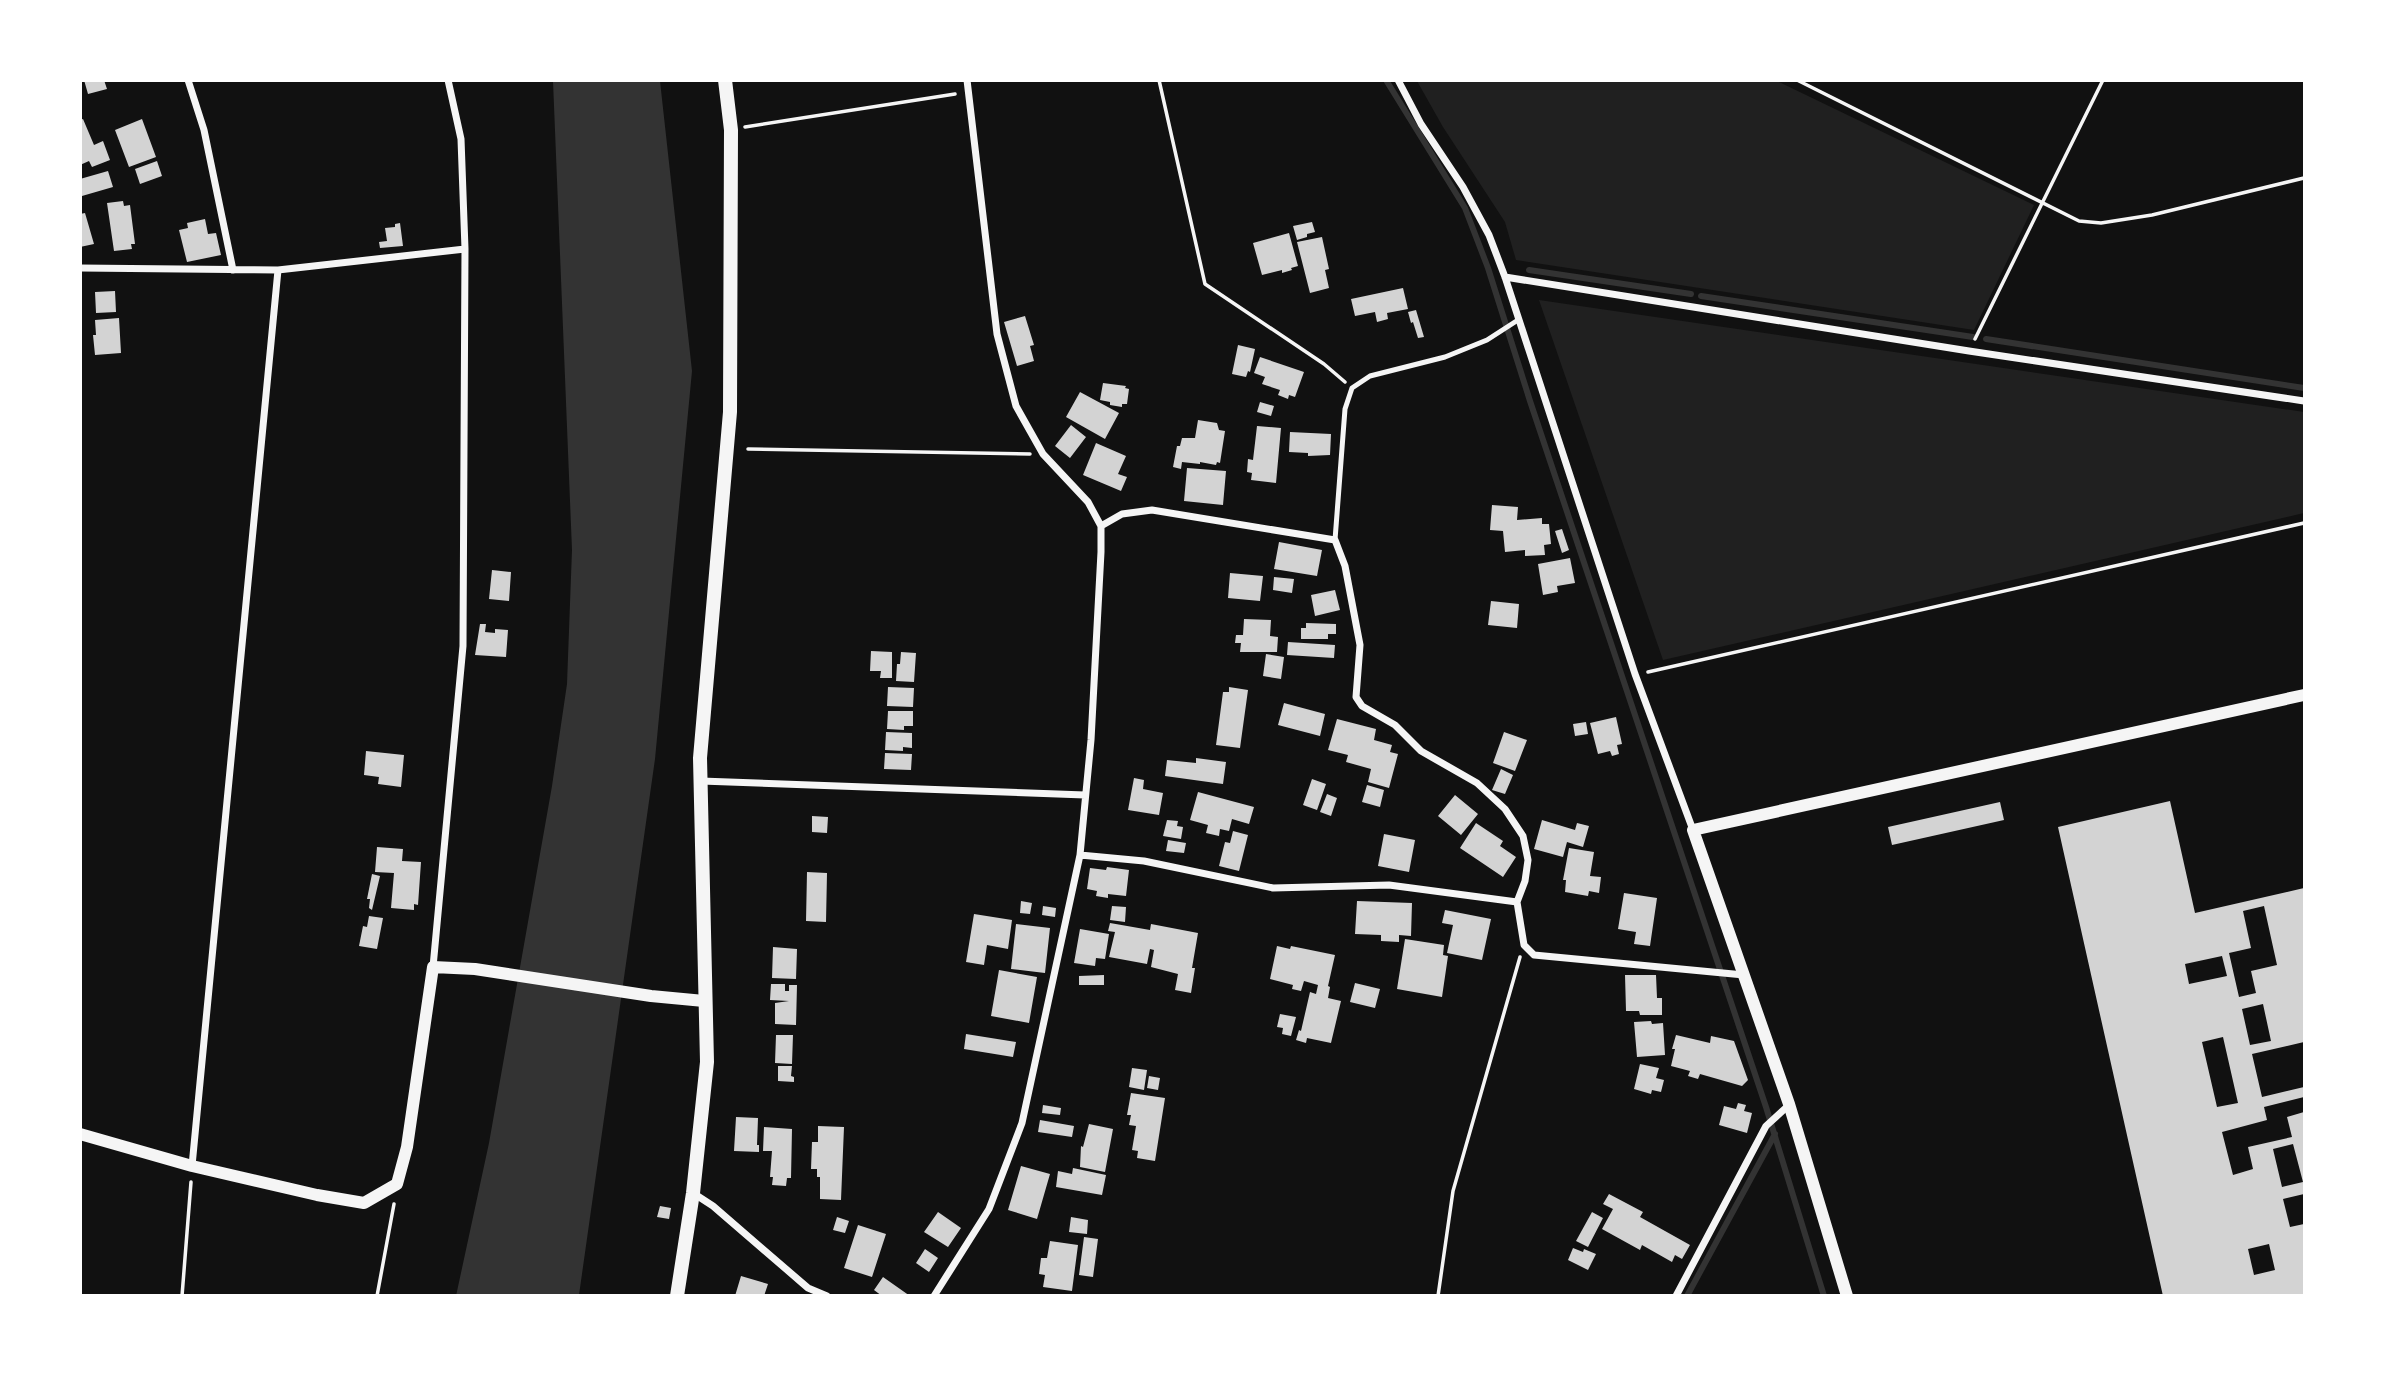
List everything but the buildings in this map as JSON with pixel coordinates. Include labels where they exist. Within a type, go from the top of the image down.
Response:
[{"type":"main road","points":[[677,1296],[694,1193],[707,1062],[700,758],[730,412],[731,130],[725,80]]},
{"type":"street","points":[[188,80],[204,130],[233,270]]},
{"type":"street","points":[[80,1134],[192,1166],[364,1203],[397,1184],[407,1147],[433,967],[463,646],[465,249],[461,139],[448,80]]},
{"type":"street","points":[[935,1295],[989,1209],[1022,1123],[1080,855],[1091,740],[1101,552],[1101,526],[1088,502],[1043,454],[1017,406],[998,334],[967,80]]},
{"type":"street","points":[[1398,80],[1421,124],[1463,187],[1489,235],[1505,277],[1636,674],[1789,1104],[1847,1296]]},
{"type":"street","points":[[80,268],[278,270],[465,249]]},
{"type":"street","points":[[192,1166],[278,270]]},
{"type":"street","points":[[1505,277],[2305,401]]},
{"type":"street","points":[[1101,526],[1122,514],[1152,510],[1335,540],[1345,566],[1360,645],[1356,697],[1362,706],[1395,725],[1421,751],[1477,783],[1505,809],[1523,836],[1528,860],[1525,881],[1517,902],[1524,945],[1534,955],[1745,975]]},
{"type":"street","points":[[1693,830],[2305,695]]},
{"type":"street","points":[[701,781],[1085,795]]},
{"type":"street","points":[[1080,855],[1143,861],[1273,888],[1389,885],[1517,902]]},
{"type":"street","points":[[433,967],[475,969],[651,996],[704,1001]]},
{"type":"street","points":[[1676,1296],[1766,1126],[1789,1104]]},
{"type":"street","points":[[694,1193],[713,1206],[808,1288],[827,1296]]},
{"type":"lane","points":[[1335,540],[1345,408],[1352,388],[1370,376],[1456,353],[1487,340],[1518,320]]},
{"type":"path","points":[[1160,80],[1205,284],[1325,364],[1352,388]]},
{"type":"path","points":[[1797,80],[2079,221],[2101,223],[2152,215],[2305,178]]},
{"type":"path","points":[[1978,333],[2103,80]]},
{"type":"path","points":[[731,130],[968,92]]},
{"type":"path","points":[[748,449],[1043,454]]},
{"type":"path","points":[[1636,674],[2305,523]]},
{"type":"path","points":[[1438,1296],[1453,1191],[1507,996],[1524,945]]},
{"type":"path","points":[[182,1296],[192,1166]]},
{"type":"path","points":[[377,1296],[397,1184]]},
{"type":"shaded area","points":[[553,81],[660,81],[692,371],[655,759],[579,1295],[456,1296],[489,1143],[552,786],[567,684],[572,550]]},
{"type":"shaded area","points":[[1417,81],[1777,81],[2034,205],[1974,330],[1516,260],[1505,222],[1443,127]]},
{"type":"shaded area","points":[[1539,300],[2304,412],[2304,513],[1663,660]]},
{"type":"waterway","points":[[1386,80],[1465,208],[1488,268],[1766,1107],[1824,1296]]},
{"type":"waterway","points":[[1529,270],[1691,294]]},
{"type":"waterway","points":[[1701,296],[1973,337]]},
{"type":"waterway","points":[[1986,339],[2304,388]]},
{"type":"waterway","points":[[1687,1296],[1775,1134]]}]
